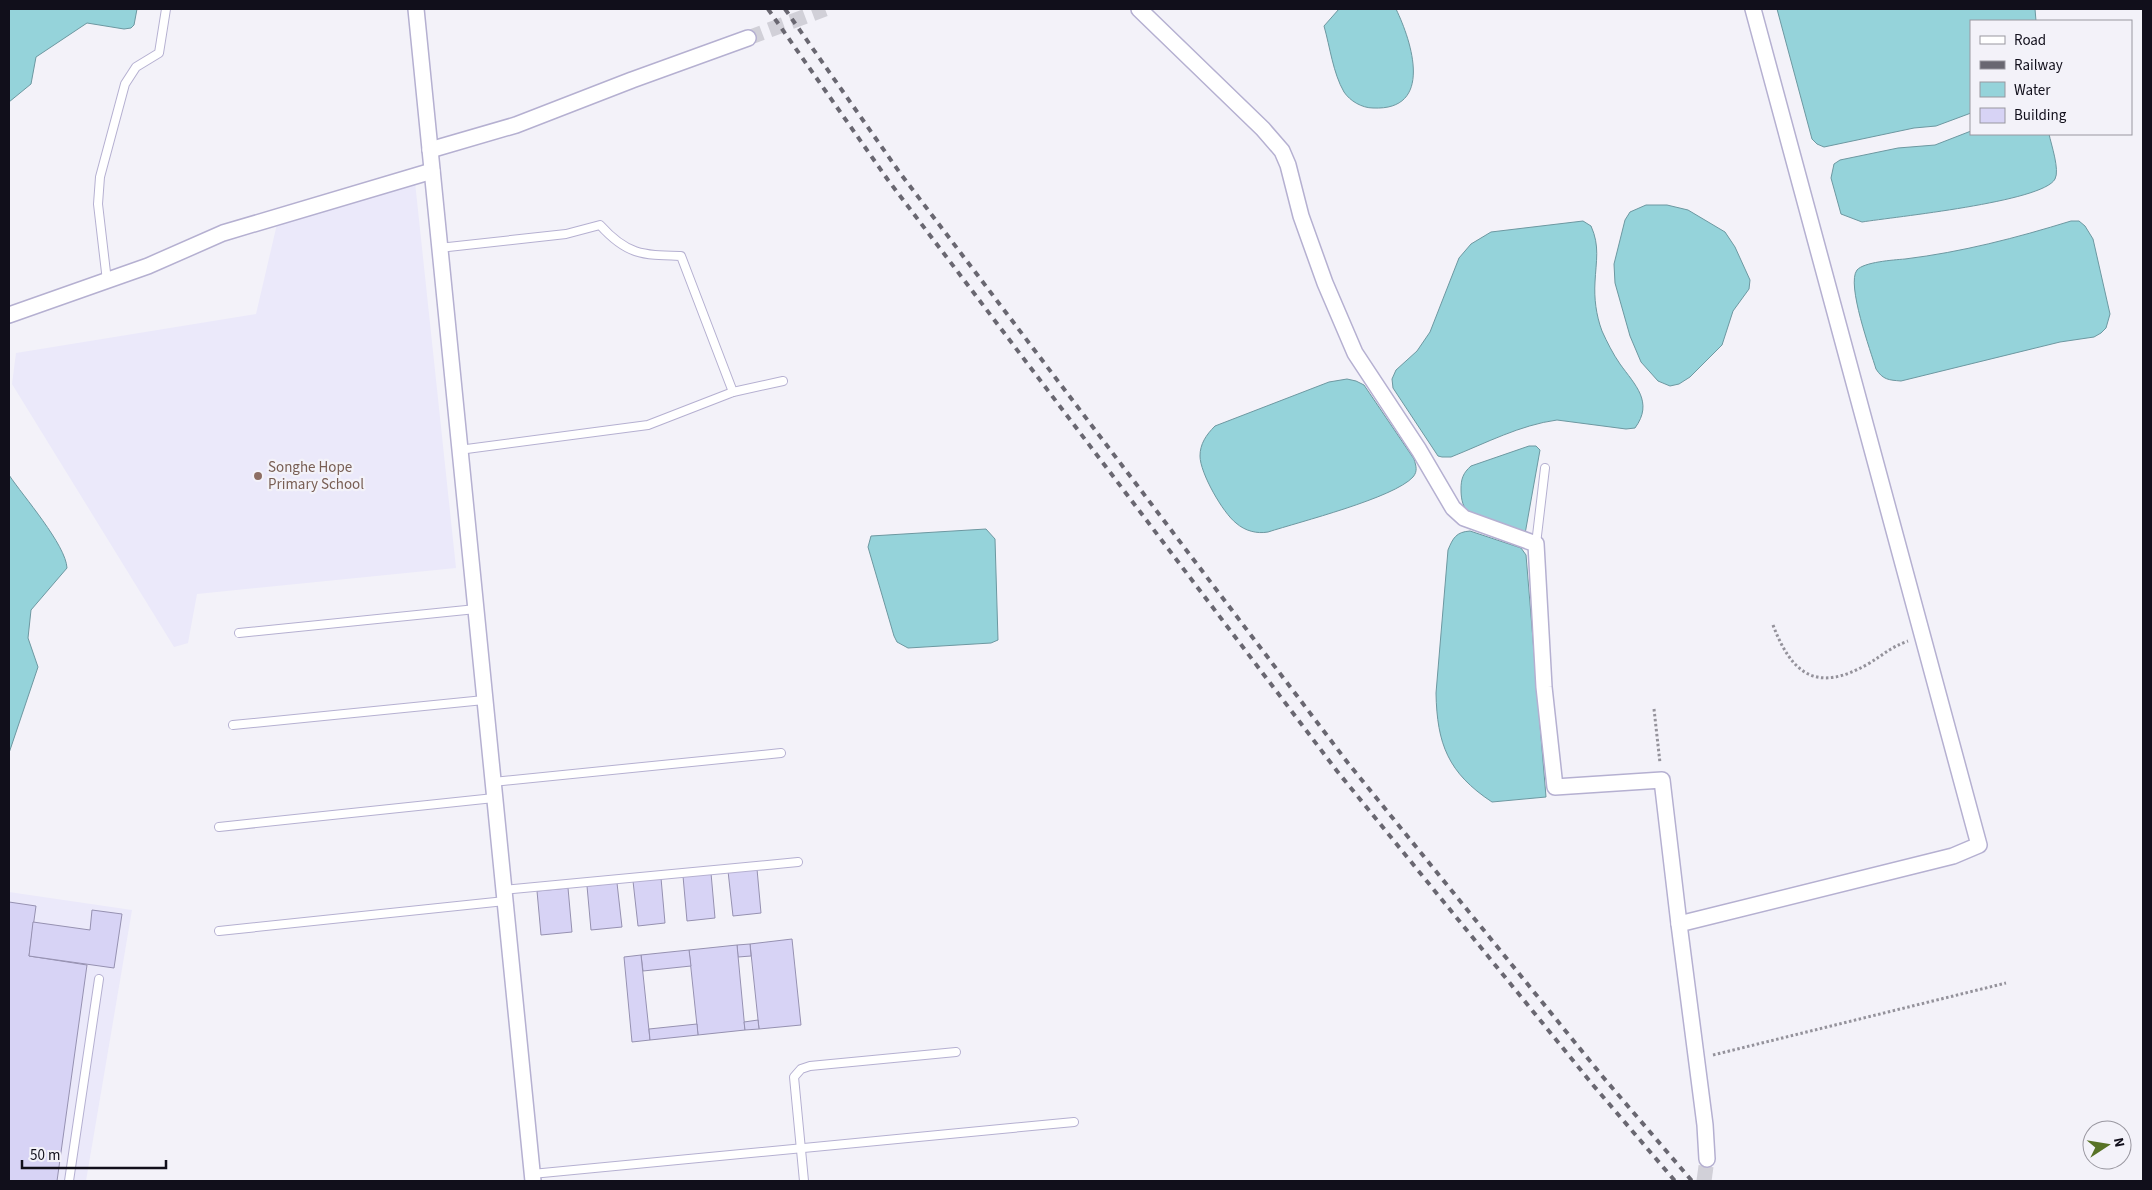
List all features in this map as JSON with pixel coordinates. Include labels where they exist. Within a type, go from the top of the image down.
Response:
[{"type":"street","points":[[416,9],[532,1178]]},
{"type":"street","points":[[1139,9],[1263,128],[1282,151],[1288,165],[1301,216],[1325,283],[1356,353],[1419,450],[1452,508],[1464,518],[1536,544],[1544,687],[1555,787],[1662,780],[1705,1125],[1707,1159]]},
{"type":"street","points":[[1679,924],[1953,856],[1979,845],[1753,9]]},
{"type":"street","points":[[430,150],[516,125],[748,38]]},
{"type":"street","points":[[9,315],[148,266],[223,233],[432,171]]},
{"type":"lane","points":[[107,281],[98,204],[100,177],[125,84],[136,67],[159,52],[166,9]]},
{"type":"lane","points":[[440,248],[566,234],[600,224],[610,236],[628,250],[650,255],[681,256],[733,392]]},
{"type":"lane","points":[[460,450],[648,425],[733,392],[783,381]]},
{"type":"lane","points":[[1536,544],[1545,468]]},
{"type":"lane","points":[[239,634],[476,610]]},
{"type":"lane","points":[[233,725],[484,700]]},
{"type":"lane","points":[[493,782],[781,754]]},
{"type":"lane","points":[[219,827],[494,798]]},
{"type":"lane","points":[[219,931],[798,862]]},
{"type":"lane","points":[[69,1181],[98,978]]},
{"type":"lane","points":[[804,1181],[794,1077],[801,1069],[810,1066],[956,1052]]},
{"type":"lane","points":[[532,1178],[1074,1122]]},
{"type":"path","points":[[1773,625],[1782,648],[1790,661],[1801,671],[1823,678],[1830,678],[1854,670],[1868,664],[1893,646],[1922,637]]},
{"type":"path","points":[[1654,709],[1662,780]]},
{"type":"path","points":[[1697,1059],[2006,983]]},
{"type":"shaded area","name":"Songhe Hope Primary School","points":[[415,182],[456,568],[197,594],[188,643],[174,647],[12,384],[16,353],[256,314],[277,224]]},
{"type":"shaded area","points":[[9,892],[132,910],[86,1181],[9,1181]]},
{"type":"water","points":[[9,9],[137,9],[134,25],[131,28],[124,29],[87,23],[36,57],[31,84],[9,102]]},
{"type":"water","points":[[1339,9],[1396,9],[1408,39],[1412,56],[1413,72],[1411,87],[1405,98],[1392,106],[1369,108],[1357,103],[1344,92],[1334,68],[1324,26]]},
{"type":"water","points":[[1777,9],[2035,9],[2036,20],[1970,20],[1970,113],[1936,126],[1914,128],[1824,147],[1812,139]]},
{"type":"water","points":[[1970,131],[1970,135],[2049,135],[2056,163],[2055,179],[2045,187],[2024,195],[1966,207],[1862,222],[1841,214],[1831,178],[1834,164],[1840,160],[1898,148],[1935,145]]},
{"type":"water","points":[[1646,205],[1667,205],[1688,210],[1725,232],[1735,247],[1750,280],[1749,289],[1733,311],[1722,345],[1690,377],[1679,384],[1670,386],[1658,381],[1641,362],[1630,336],[1615,283],[1614,264],[1625,220],[1630,212]]},
{"type":"water","points":[[1583,221],[1591,226],[1596,240],[1595,294],[1600,325],[1613,352],[1636,387],[1643,402],[1643,410],[1635,428],[1626,429],[1557,420],[1516,430],[1451,457],[1438,456],[1393,388],[1392,379],[1396,370],[1417,351],[1430,332],[1459,258],[1471,244],[1491,232]]},
{"type":"water","points":[[2071,221],[2079,221],[2085,226],[2093,239],[2110,314],[2106,328],[2101,333],[2094,337],[2060,342],[1901,381],[1887,379],[1879,373],[1876,369],[1860,318],[1854,278],[1857,270],[1872,263],[1926,256],[1989,244]]},
{"type":"water","points":[[1347,379],[1364,385],[1414,459],[1416,466],[1415,475],[1403,485],[1367,501],[1268,532],[1260,533],[1240,526],[1231,518],[1219,502],[1204,472],[1200,452],[1206,436],[1215,426],[1329,382]]},
{"type":"water","points":[[1529,446],[1536,446],[1540,450],[1525,534],[1478,519],[1467,511],[1461,495],[1461,485],[1466,471],[1471,466]]},
{"type":"water","points":[[9,475],[52,534],[65,558],[67,568],[31,610],[28,638],[38,667],[9,753]]},
{"type":"water","points":[[986,529],[995,539],[998,640],[991,643],[908,648],[897,642],[868,547],[871,536]]},
{"type":"water","points":[[1470,531],[1521,548],[1526,555],[1546,797],[1492,802],[1465,780],[1455,768],[1443,742],[1439,727],[1436,693],[1448,550],[1456,536]]},
{"type":"building","points":[[757,869],[761,913],[733,916],[728,871]]},
{"type":"building","points":[[711,873],[715,918],[687,921],[683,876]]},
{"type":"building","points":[[661,878],[665,923],[638,926],[633,881]]},
{"type":"building","points":[[617,883],[622,927],[591,930],[587,886]]},
{"type":"building","points":[[568,888],[572,932],[541,935],[537,891]]},
{"type":"building","points":[[9,902],[36,906],[29,956],[87,965],[57,1181],[9,1181]]},
{"type":"building","points":[[92,910],[122,914],[114,968],[29,956],[33,922],[90,930]]},
{"type":"building","points":[[792,939],[801,1025],[759,1029],[750,944]]},
{"type":"building","points":[[750,944],[751,956],[738,957],[737,945]]},
{"type":"building","points":[[737,945],[745,1030],[698,1035],[689,950]]},
{"type":"building","points":[[689,950],[691,966],[643,971],[641,955]]},
{"type":"building","points":[[641,955],[650,1040],[632,1042],[624,957]]},
{"type":"building","points":[[758,1020],[759,1029],[745,1030],[744,1022]]},
{"type":"building","points":[[697,1024],[698,1035],[650,1040],[649,1029]]},
{"type":"tunnel","points":[[748,38],[825,9]]},
{"type":"tunnel","points":[[1704,1181],[1707,1159]]},
{"type":"railway","points":[[768,9],[888,180],[1337,771],[1593,1085],[1675,1181]]},
{"type":"railway","points":[[785,9],[900,173],[1348,763],[1603,1077],[1692,1181]]},
{"type":"place","name":"Songhe Hope Primary School","points":[[258,476]]}]
